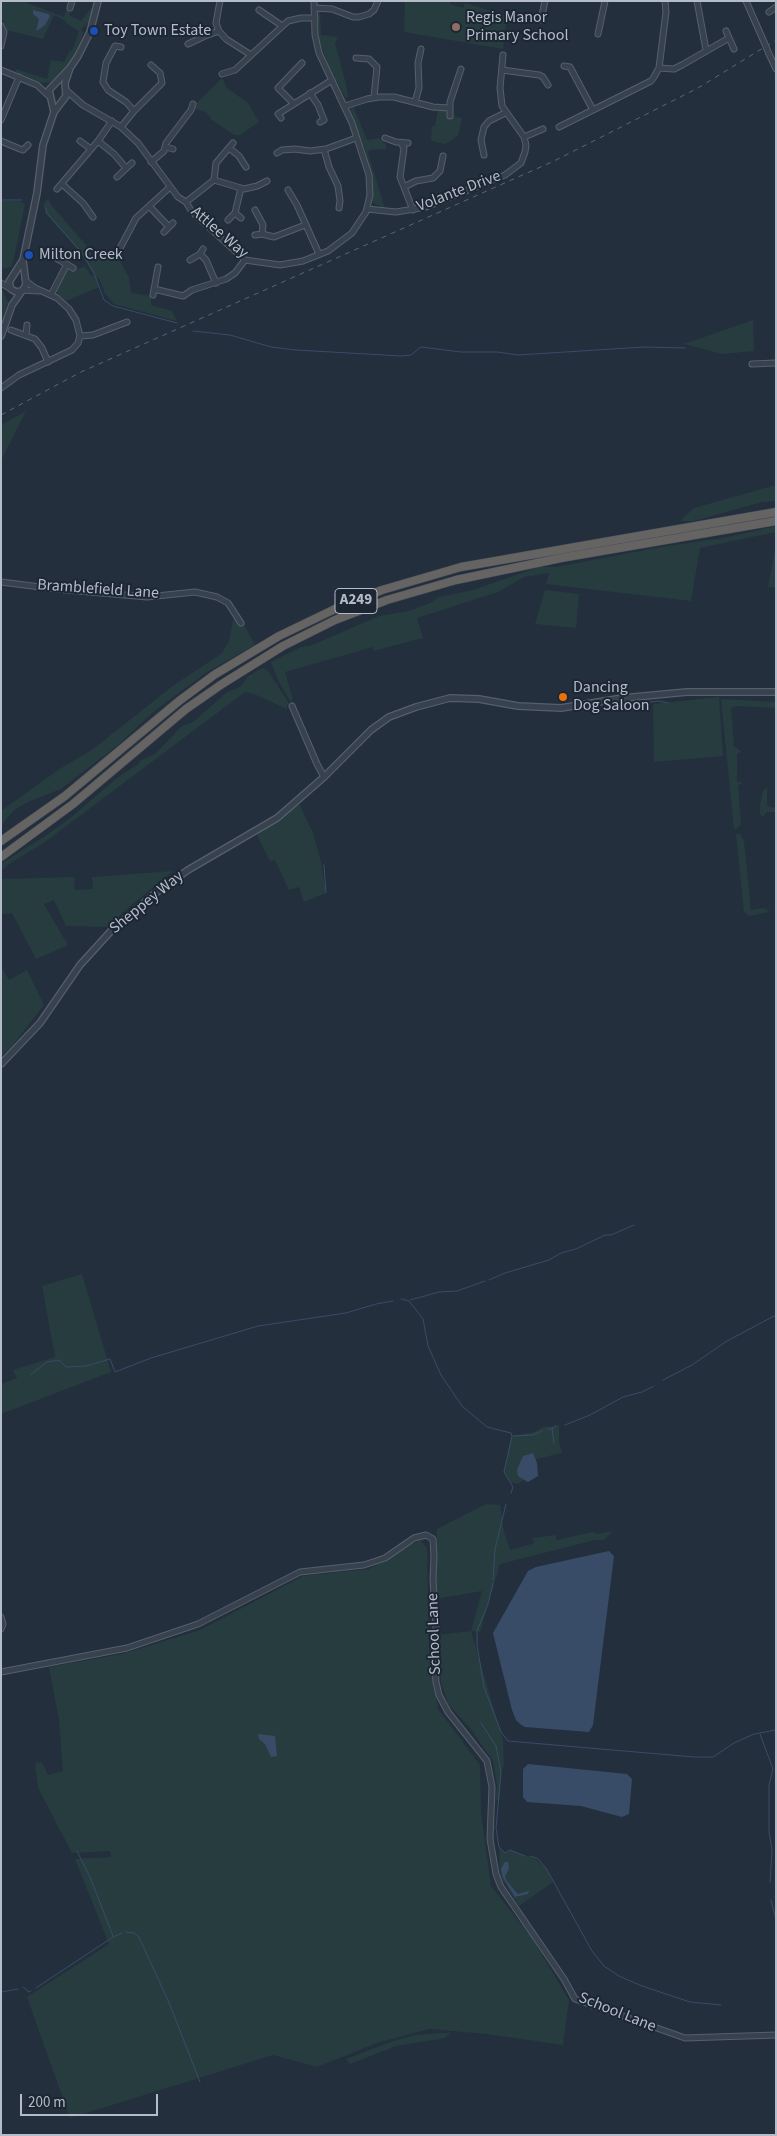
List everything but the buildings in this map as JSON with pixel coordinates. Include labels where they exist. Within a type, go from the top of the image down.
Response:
[{"type":"highway","name":"A249","points":[[1,841],[43,813],[98,770],[172,706],[214,675],[279,636],[335,609],[382,590],[461,567],[776,512]]},
{"type":"highway","name":"A249","points":[[1,856],[51,821],[186,710],[222,684],[283,646],[335,620],[387,600],[456,580],[535,563],[776,521]]},
{"type":"highway","name":"A249","points":[[1,834],[28,818],[43,813]]},
{"type":"street","points":[[70,8],[72,1]]},
{"type":"street","points":[[54,112],[49,90],[70,68],[90,32],[98,1]]},
{"type":"street","points":[[220,1],[216,23],[219,31],[226,39],[251,55]]},
{"type":"street","name":"Attlee Way","points":[[66,90],[83,104],[121,127],[138,143],[178,197],[186,202],[192,212],[245,260],[273,265],[292,265],[328,251],[352,233],[367,209],[370,195],[369,175],[345,106],[319,53],[315,35],[314,1]]},
{"type":"street","points":[[314,8],[332,10],[358,18],[374,10],[378,1]]},
{"type":"street","points":[[541,20],[545,1]]},
{"type":"street","points":[[598,34],[605,1]]},
{"type":"street","points":[[559,127],[650,81],[659,68],[666,12],[665,1]]},
{"type":"street","points":[[697,1],[706,50]]},
{"type":"street","points":[[746,1],[768,54],[776,68]]},
{"type":"street","points":[[769,11],[776,8]]},
{"type":"street","points":[[259,10],[282,25]]},
{"type":"street","points":[[222,74],[235,70],[282,25],[295,19],[315,18]]},
{"type":"street","points":[[1,26],[4,32],[1,46]]},
{"type":"street","points":[[188,44],[219,31]]},
{"type":"street","points":[[726,32],[734,49]]},
{"type":"street","points":[[659,68],[674,69],[729,38]]},
{"type":"street","points":[[121,48],[113,45],[106,63],[103,82],[108,90],[126,102],[134,111]]},
{"type":"street","points":[[415,102],[420,82],[418,62],[420,50]]},
{"type":"street","points":[[503,55],[500,97],[505,112],[524,137],[543,129]]},
{"type":"street","points":[[356,58],[369,59],[378,67],[373,90],[374,97]]},
{"type":"street","points":[[294,104],[278,88],[302,63]]},
{"type":"street","points":[[121,127],[162,83],[162,77],[151,65]]},
{"type":"street","points":[[564,66],[570,67],[593,110]]},
{"type":"street","points":[[1,336],[12,305],[26,285],[23,260],[37,193],[43,146],[54,112],[66,90],[70,68]]},
{"type":"street","points":[[152,74],[156,69]]},
{"type":"street","points":[[450,116],[449,108],[461,69]]},
{"type":"street","points":[[1,70],[37,85],[56,102],[62,100]]},
{"type":"street","points":[[502,70],[542,76],[548,85]]},
{"type":"street","points":[[1,120],[12,100],[19,77]]},
{"type":"street","points":[[281,118],[278,114],[332,80]]},
{"type":"street","points":[[37,85],[61,84],[66,90]]},
{"type":"street","points":[[310,93],[318,105],[324,120],[320,122]]},
{"type":"street","points":[[345,106],[374,97],[394,97],[449,108]]},
{"type":"street","name":"Attlee Way","points":[[62,100],[83,104]]},
{"type":"street","points":[[151,162],[166,147],[166,143],[191,110],[193,104]]},
{"type":"street","points":[[484,155],[481,140],[484,127],[488,121],[505,112]]},
{"type":"street","points":[[58,190],[112,121]]},
{"type":"street","name":"Volante Drive","points":[[367,209],[396,212],[414,210],[476,187],[515,169],[521,163],[526,145],[524,137]]},
{"type":"street","points":[[277,153],[282,150],[310,151],[324,149],[356,138]]},
{"type":"street","points":[[385,138],[408,143]]},
{"type":"street","points":[[1,141],[23,150],[28,145]]},
{"type":"street","points":[[80,141],[91,149]]},
{"type":"street","points":[[98,141],[114,154],[126,168]]},
{"type":"street","points":[[186,202],[214,180],[216,163],[233,143]]},
{"type":"street","points":[[401,143],[404,148],[404,154],[397,169],[414,210]]},
{"type":"street","points":[[166,147],[173,149]]},
{"type":"street","points":[[229,148],[239,156],[246,167]]},
{"type":"street","points":[[324,149],[342,200],[339,208]]},
{"type":"street","points":[[404,187],[416,181],[433,178],[440,171],[443,156]]},
{"type":"street","points":[[117,177],[132,163]]},
{"type":"street","points":[[214,180],[248,189],[266,181]]},
{"type":"street","points":[[62,184],[83,203],[86,214],[93,217]]},
{"type":"street","points":[[118,252],[136,218],[170,188]]},
{"type":"street","points":[[228,220],[235,213],[241,188]]},
{"type":"street","points":[[288,190],[319,254]]},
{"type":"street","points":[[292,195],[298,192]]},
{"type":"street","points":[[149,206],[171,225],[164,232]]},
{"type":"street","points":[[254,210],[263,224],[262,234]]},
{"type":"street","points":[[235,213],[241,218]]},
{"type":"street","points":[[255,235],[262,234],[274,237],[305,224]]},
{"type":"street","points":[[126,237],[132,241]]},
{"type":"street","points":[[190,260],[201,252],[216,283]]},
{"type":"street","points":[[49,254],[73,268]]},
{"type":"street","points":[[12,305],[9,282],[23,260]]},
{"type":"street","points":[[158,268],[154,292],[183,296],[192,290],[216,283],[234,273],[245,260]]},
{"type":"street","points":[[51,294],[67,264]]},
{"type":"street","points":[[10,389],[4,386],[18,375],[72,350],[78,342],[80,336],[72,314],[64,304],[51,294],[19,275],[1,281],[17,292],[44,291]]},
{"type":"street","points":[[114,318],[117,325]]},
{"type":"street","points":[[80,336],[93,335],[127,322]]},
{"type":"street","points":[[26,335],[27,325]]},
{"type":"street","points":[[11,330],[26,335],[38,342],[48,362]]},
{"type":"street","points":[[752,364],[776,362]]},
{"type":"street","name":"Bramblefield Lane","points":[[1,582],[147,597],[196,592],[217,597],[228,603],[242,623]]},
{"type":"street","name":"Sheppey Way","points":[[1,1064],[40,1023],[80,965],[111,931],[153,895],[188,870],[277,818],[324,777],[366,734],[381,722],[400,712],[450,698],[479,699],[518,706],[561,708],[623,698],[687,692],[776,692]]},
{"type":"street","points":[[292,706],[324,777]]},
{"type":"street","name":"School Lane","points":[[1,1672],[127,1648],[198,1624],[300,1572],[364,1565],[385,1558],[414,1538],[426,1535],[433,1539],[436,1682],[439,1695],[448,1712],[488,1761],[492,1787],[490,1840],[496,1874],[501,1887],[559,1972],[575,1999],[685,2038],[776,2035]]},
{"type":"street","points":[[1,1617],[2,1627]]},
{"type":"green space","points":[[1,1],[22,1],[64,17],[67,8],[71,10],[69,15],[81,21],[93,8],[92,16],[81,30],[84,32],[71,63],[59,77],[50,82],[42,83],[15,72],[16,69],[47,79],[51,60],[64,62],[70,50],[72,51],[79,31],[54,15],[43,39],[6,30],[1,16]]},
{"type":"green space","name":"Regis Manor Primary School","points":[[405,1],[450,1],[450,4],[463,8],[465,3],[507,16],[503,49],[404,32]]},
{"type":"green space","points":[[317,10],[320,11],[321,35],[338,37],[335,43],[348,98],[345,97],[330,68],[319,41]]},
{"type":"green space","points":[[222,78],[227,88],[248,103],[259,122],[240,135],[234,135],[212,120],[206,112],[195,109],[195,105]]},
{"type":"green space","points":[[353,106],[367,140],[379,138],[386,145],[386,149],[369,150],[368,153],[385,209],[372,202],[373,185],[366,153],[351,112]]},
{"type":"green space","points":[[438,110],[447,111],[447,115],[462,118],[458,136],[445,144],[431,141],[432,126],[435,126]]},
{"type":"green space","points":[[48,199],[87,246],[95,262],[107,254],[116,253],[129,278],[131,293],[151,296],[151,305],[172,311],[177,321],[114,304],[105,294],[99,278],[96,277],[99,287],[66,301],[56,292],[68,270],[74,271],[76,268],[79,269],[85,266],[91,276],[94,275],[81,253],[46,214],[43,205]]},
{"type":"green space","points":[[1,201],[18,201],[25,204],[13,263],[11,267],[1,269]]},
{"type":"green space","points":[[1,287],[8,302],[1,325],[2,296]]},
{"type":"green space","points":[[753,320],[754,351],[722,354],[684,344]]},
{"type":"green space","points":[[26,411],[1,461],[1,425]]},
{"type":"green space","points":[[776,485],[776,501],[762,502],[694,521],[680,521],[694,508]]},
{"type":"green space","points":[[776,526],[776,532],[700,548],[691,601],[546,584],[549,573],[524,577],[498,592],[417,618],[423,638],[373,651],[373,647],[285,672],[293,700],[290,701],[279,682],[271,662],[301,647],[310,646],[379,616],[409,611],[430,603],[439,597],[473,590],[539,567],[556,567],[661,547],[723,538]]},
{"type":"green space","points":[[776,546],[776,588],[768,587]]},
{"type":"green space","points":[[545,590],[579,594],[576,628],[535,624]]},
{"type":"green space","points":[[233,610],[244,624],[255,645],[207,672],[152,713],[119,744],[61,789],[28,802],[14,810],[1,826],[1,811],[58,770],[93,749],[174,685],[221,654],[229,641],[234,616]]},
{"type":"green space","points":[[263,668],[268,671],[289,703],[287,709],[254,694],[245,692],[45,842],[1,871],[1,864],[69,819],[117,778],[137,765],[141,760],[155,754],[182,726],[193,722],[227,692],[240,687],[248,676]]},
{"type":"green space","points":[[719,697],[723,756],[654,762],[653,704]]},
{"type":"green space","points":[[721,699],[776,702],[776,708],[737,706],[731,708],[734,746],[742,752],[737,754],[737,782],[743,782],[738,786],[741,824],[736,829],[734,829]]},
{"type":"green space","points":[[767,787],[767,805],[776,808],[776,812],[767,812],[763,817],[760,814],[760,805],[763,791]]},
{"type":"green space","points":[[299,804],[313,833],[321,862],[326,893],[304,902],[299,887],[289,890],[275,860],[270,861],[257,835]]},
{"type":"green space","points":[[736,834],[740,834],[744,841],[751,910],[765,908],[769,912],[749,916],[744,912]]},
{"type":"green space","points":[[173,871],[108,927],[66,926],[54,900],[44,904],[68,945],[36,959],[12,913],[1,914],[1,879],[74,877],[75,890],[93,889],[92,877]]},
{"type":"green space","points":[[1,966],[9,980],[27,970],[44,1005],[12,1046],[1,1056]]},
{"type":"green space","points":[[82,1274],[111,1372],[1,1414],[1,1384],[17,1378],[13,1370],[55,1357],[42,1286]]},
{"type":"green space","points":[[559,1425],[559,1443],[562,1453],[536,1459],[538,1476],[528,1482],[524,1480],[517,1484],[510,1482],[504,1472],[512,1436]]},
{"type":"green space","points":[[486,1504],[500,1505],[504,1532],[510,1550],[535,1543],[532,1538],[556,1535],[556,1540],[593,1532],[597,1534],[613,1531],[604,1540],[595,1540],[500,1564],[480,1632],[471,1631],[482,1591],[436,1599],[437,1529]]},
{"type":"green space","points":[[420,1540],[427,1548],[429,1648],[438,1709],[480,1765],[481,1811],[491,1886],[532,1938],[569,2000],[563,2045],[487,2034],[429,2029],[377,2043],[317,2067],[273,2055],[70,2118],[27,1997],[109,1944],[75,1859],[111,1857],[110,1851],[72,1853],[38,1788],[35,1763],[42,1762],[48,1775],[63,1771],[59,1720],[49,1667],[122,1654],[200,1630],[303,1576],[369,1569]]},
{"type":"green space","points":[[471,1631],[503,1740],[504,1765],[501,1772],[500,1798],[495,1802],[497,1786],[493,1761],[470,1728],[449,1705],[441,1683],[438,1635]]},
{"type":"green space","points":[[499,1847],[505,1853],[510,1850],[525,1856],[531,1856],[546,1868],[553,1882],[519,1906],[500,1876]],"holes":[[[509,1868],[505,1877],[519,1894],[529,1893],[515,1897],[503,1878]]]},
{"type":"green space","points":[[451,2033],[445,2038],[396,2046],[350,2064],[346,2059],[393,2041],[416,2035]]},
{"type":"water","points":[[33,10],[50,16],[45,25],[36,31],[39,19],[33,14]]},
{"type":"water","points":[[533,1453],[537,1463],[538,1476],[528,1482],[518,1476],[517,1470],[523,1456]]},
{"type":"water","points":[[609,1551],[614,1556],[593,1725],[589,1732],[525,1727],[516,1720],[512,1710],[493,1633],[528,1571],[536,1567]]},
{"type":"water","points":[[258,1734],[275,1736],[277,1756],[271,1757],[265,1744],[259,1739]]},
{"type":"water","points":[[528,1764],[627,1774],[632,1779],[629,1814],[622,1817],[581,1806],[527,1802],[523,1797],[523,1769]]},
{"type":"water","points":[[505,1862],[508,1862],[509,1868],[505,1877],[507,1881],[518,1894],[529,1891],[528,1894],[515,1897],[503,1878],[501,1869]]},
{"type":"waterway","points":[[1,200],[22,200]]},
{"type":"waterway","points":[[46,208],[47,213],[82,253],[94,273],[104,300],[113,306],[177,323]]},
{"type":"waterway","points":[[193,331],[230,335],[271,347],[296,350],[402,356],[411,355],[421,347],[461,352],[497,352],[518,355],[644,347],[685,348]]},
{"type":"waterway","points":[[605,708],[658,701],[668,703]]},
{"type":"waterway","points":[[324,865],[326,893]]},
{"type":"waterway","points":[[489,1280],[505,1273],[549,1260],[561,1253],[576,1249],[605,1235],[611,1235],[634,1225]]},
{"type":"waterway","points":[[410,1300],[439,1292],[457,1291],[485,1281]]},
{"type":"waterway","points":[[401,1299],[409,1301],[423,1319],[428,1346],[441,1375],[462,1406],[487,1427],[511,1433],[512,1436],[504,1472],[513,1487],[511,1493]]},
{"type":"waterway","points":[[30,1375],[47,1362],[59,1360],[66,1367],[86,1366],[110,1359],[115,1372],[151,1358],[258,1326],[346,1313],[393,1301]]},
{"type":"waterway","points":[[663,1380],[692,1365],[727,1341],[776,1315]]},
{"type":"waterway","points":[[565,1425],[590,1415],[623,1397],[642,1392],[654,1386]]},
{"type":"waterway","points":[[547,1429],[552,1429],[556,1426]]},
{"type":"waterway","points":[[552,1429],[554,1443]]},
{"type":"waterway","points":[[513,1436],[533,1435],[542,1431]]},
{"type":"waterway","points":[[493,1580],[495,1549],[506,1504]]},
{"type":"waterway","points":[[493,1583],[488,1604],[477,1631],[477,1645],[484,1687],[501,1732],[508,1741],[713,1757],[734,1743],[754,1734],[776,1730]]},
{"type":"waterway","points":[[481,1723],[496,1746],[501,1772],[496,1828],[499,1847],[505,1853],[510,1850],[525,1856]]},
{"type":"waterway","points":[[760,1734],[773,1769],[769,1785],[769,1832],[772,1850],[770,1882]]},
{"type":"waterway","points":[[77,1851],[90,1877],[113,1936]]},
{"type":"waterway","points":[[531,1856],[538,1859],[546,1868],[592,1951],[604,1966],[619,1976],[642,1986],[690,2002],[721,2005]]},
{"type":"waterway","points":[[771,1900],[776,1920]]},
{"type":"waterway","points":[[126,1932],[134,1933],[139,1937],[170,2005],[200,2082]]},
{"type":"waterway","points":[[36,1988],[122,1933]]},
{"type":"waterway","points":[[23,1987],[29,1992],[31,1991]]},
{"type":"waterway","points":[[1,1992],[18,1989]]},
{"type":"railway","points":[[1,415],[81,372],[554,161],[698,88],[776,40]]},
{"type":"place","name":"Regis Manor Primary School","points":[[456,27]]},
{"type":"place","name":"Toy Town Estate","points":[[94,31]]},
{"type":"place","name":"Milton Creek","points":[[29,255]]},
{"type":"place","name":"Dancing Dog Saloon","points":[[563,697]]}]
